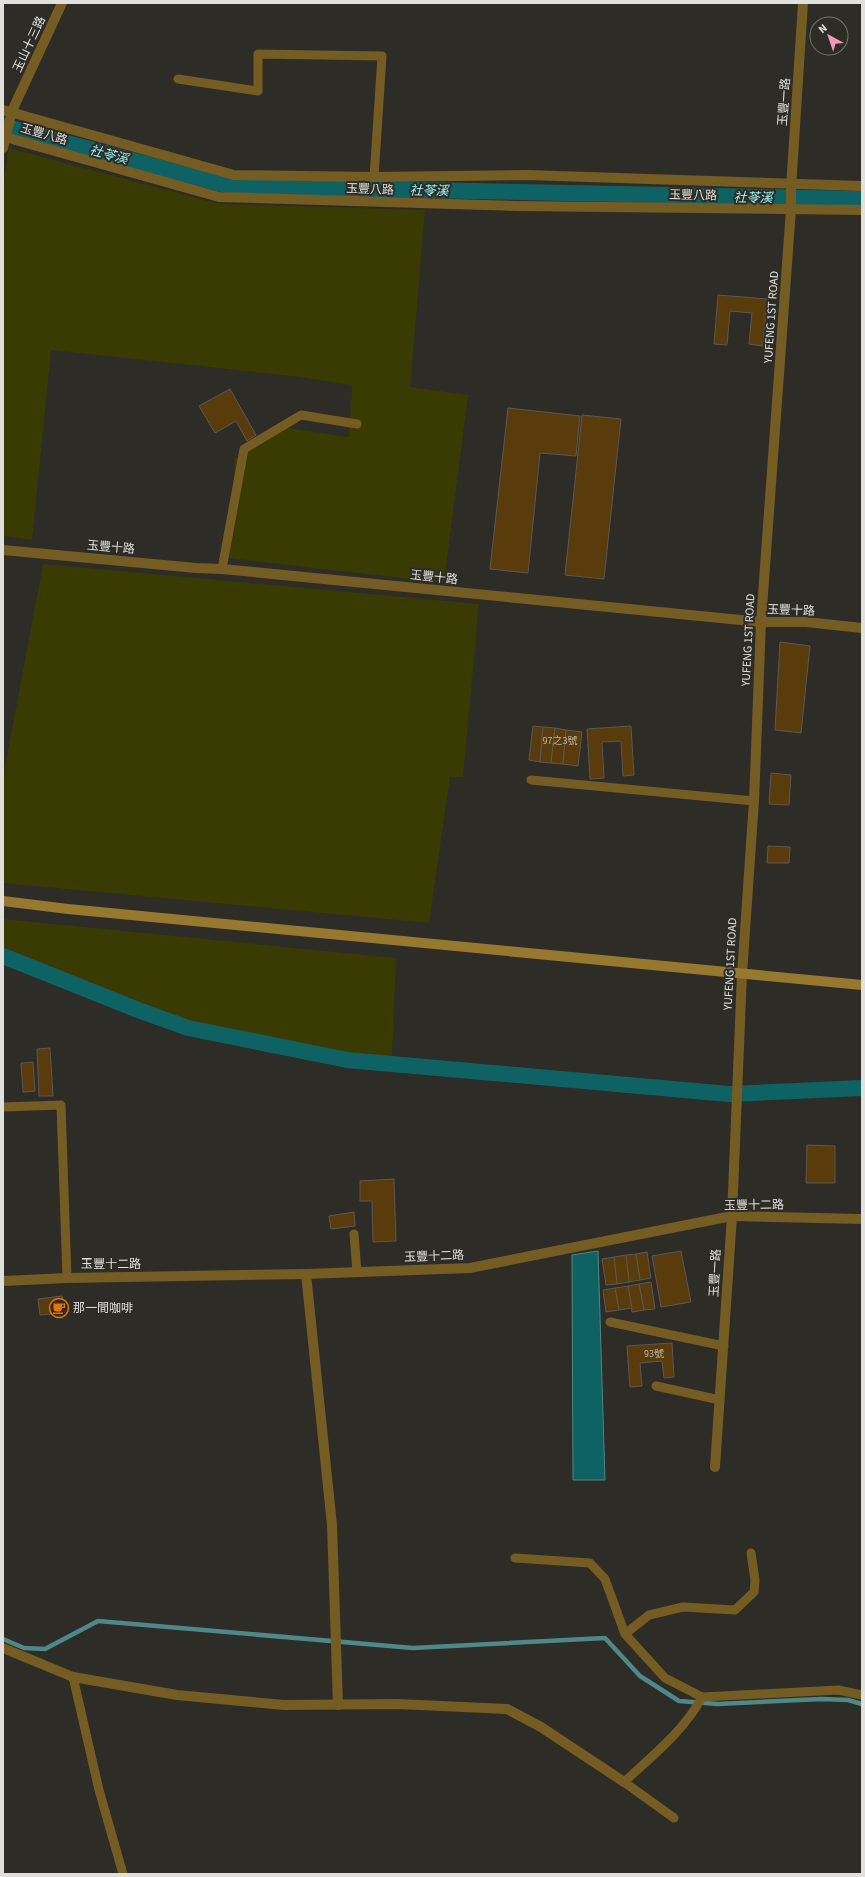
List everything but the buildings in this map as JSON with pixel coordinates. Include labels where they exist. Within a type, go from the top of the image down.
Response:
[{"type":"main road","points":[[3,901],[68,909],[862,985]]},
{"type":"street","name":"玉山十三路","points":[[3,148],[9,113],[62,3]]},
{"type":"street","name":"玉豐一路","points":[[791,206],[803,3]]},
{"type":"street","points":[[9,113],[234,175],[374,177],[527,175],[791,186],[862,186]]},
{"type":"street","name":"玉豐八路","points":[[6,135],[219,197],[517,206],[791,206],[862,210]]},
{"type":"street","name":"YUFENG 1ST ROAD","points":[[738,1080],[742,974],[754,801],[762,622],[791,206]]},
{"type":"street","name":"玉豐十路","points":[[3,550],[196,568],[222,569],[762,622],[806,622],[862,628]]},
{"type":"street","name":"玉豐一路","points":[[715,1467],[732,1216],[738,1080]]},
{"type":"street","name":"玉豐十二路","points":[[3,1281],[67,1278],[306,1274],[470,1268],[732,1216],[862,1219]]},
{"type":"street","points":[[306,1274],[332,1525],[338,1704]]},
{"type":"street","points":[[3,1648],[73,1677],[177,1695],[284,1705],[396,1704],[506,1709],[541,1727],[624,1782]]},
{"type":"lane","points":[[178,79],[258,91],[258,54],[382,56],[374,177]]},
{"type":"lane","points":[[222,569],[244,448],[301,415],[357,424]]},
{"type":"lane","points":[[531,780],[754,801]]},
{"type":"lane","points":[[3,1107],[61,1105],[67,1278]]},
{"type":"lane","points":[[354,1234],[357,1272]]},
{"type":"lane","points":[[610,1322],[724,1346]]},
{"type":"lane","points":[[656,1386],[720,1400]]},
{"type":"lane","points":[[624,1634],[649,1615],[683,1607],[735,1610],[754,1592],[755,1580],[751,1553]]},
{"type":"lane","points":[[515,1558],[590,1563],[605,1579],[624,1634],[665,1678],[702,1697],[838,1690],[862,1695]]},
{"type":"lane","points":[[73,1677],[99,1790],[124,1874]]},
{"type":"lane","points":[[674,1818],[624,1782],[653,1755],[694,1712],[702,1697]]},
{"type":"shaded area","points":[[9,148],[219,204],[425,210],[410,387],[468,395],[444,583],[228,558],[235,459],[287,428],[349,437],[352,385],[292,376],[51,350],[32,540],[3,536],[3,185]]},
{"type":"shaded area","points":[[43,564],[479,604],[463,777],[450,777],[429,923],[3,883],[3,777]]},
{"type":"shaded area","points":[[3,919],[396,958],[392,1059],[342,1053],[176,1020],[5,948],[3,946]]},
{"type":"water","points":[[598,1251],[605,1480],[573,1480],[572,1255]]},
{"type":"waterway","name":"社苓溪","points":[[3,126],[229,186],[862,199]]},
{"type":"waterway","points":[[3,956],[138,1010],[188,1028],[347,1060],[729,1094],[862,1088]]},
{"type":"waterway","points":[[3,1639],[24,1648],[45,1649],[98,1621],[413,1648],[605,1638],[640,1676],[679,1701],[718,1704],[821,1699],[848,1700],[862,1704]]},
{"type":"place","name":"那一間咖啡","points":[[59,1308]]}]
